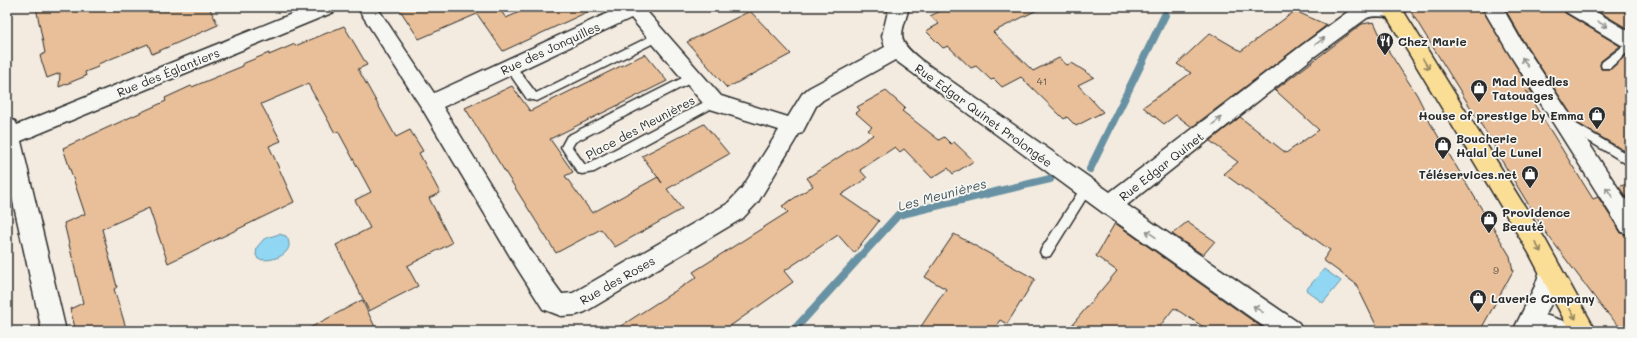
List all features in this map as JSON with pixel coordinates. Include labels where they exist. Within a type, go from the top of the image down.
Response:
[{"type":"main road","points":[[1392,9],[1537,246],[1574,316],[1584,331]]},
{"type":"street","name":"Rue des Églantiers","points":[[8,132],[327,7]]},
{"type":"street","name":"Rue des Roses","points":[[367,7],[430,104],[525,261],[552,301],[562,305],[576,304],[735,210],[750,195],[809,100],[816,94],[896,50]]},
{"type":"street","points":[[896,50],[892,36],[899,7]]},
{"type":"street","points":[[1492,7],[1514,45],[1630,225]]},
{"type":"street","points":[[1574,7],[1630,40]]},
{"type":"street","name":"Rue des Jonquilles","points":[[430,104],[634,9],[714,102]]},
{"type":"street","name":"Rue Edgar Quinet","points":[[1290,331],[1110,206],[1308,51],[1360,13],[1374,9],[1392,9]]},
{"type":"street","name":"Rue Edgar Quinet Prolongée","points":[[896,50],[914,65],[1110,206]]},
{"type":"street","points":[[714,102],[794,126]]},
{"type":"street","points":[[8,132],[50,330]]},
{"type":"street","points":[[1550,272],[1547,287],[1527,327],[1561,331]]},
{"type":"lane","points":[[510,67],[530,96],[537,97],[657,37]]},
{"type":"lane","points":[[1606,66],[1630,45]]},
{"type":"lane","name":"Place des Meunières","points":[[692,77],[571,139],[566,147],[582,170],[590,169],[714,102]]},
{"type":"lane","points":[[1561,119],[1630,162]]},
{"type":"lane","points":[[1046,252],[1086,189]]},
{"type":"water","points":[[279,234],[286,236],[289,242],[289,247],[286,252],[276,258],[264,260],[258,259],[256,255],[257,247],[264,239]]},
{"type":"water","points":[[1324,269],[1341,281],[1323,303],[1306,290]]},
{"type":"building","points":[[36,7],[209,7],[218,25],[152,54],[148,44],[98,64],[98,67],[85,72],[86,76],[59,87],[60,73],[47,78],[40,56],[45,53]]},
{"type":"building","points":[[398,7],[498,7],[506,18],[531,7],[598,7],[503,51],[477,14],[419,39]]},
{"type":"building","points":[[949,7],[1043,7],[993,32],[1033,71],[1059,58],[1067,65],[1072,63],[1094,77],[1078,85],[1103,112],[1076,126],[1067,117],[1064,119],[1021,77],[1002,87],[994,79],[991,80],[976,66],[971,68],[948,46],[943,48],[926,31],[939,24],[930,16]]},
{"type":"building","points":[[1408,7],[1481,7],[1535,98],[1526,91],[1593,199],[1598,197],[1621,233],[1630,236],[1630,331],[1624,331],[1604,310],[1544,230],[1494,148],[1495,147]]},
{"type":"building","points":[[1504,7],[1562,7],[1565,13],[1620,46],[1601,61],[1601,69],[1611,69],[1630,52],[1630,154],[1577,123],[1522,39]]},
{"type":"building","points":[[1591,7],[1630,7],[1630,30]]},
{"type":"building","points":[[750,11],[791,54],[727,88],[687,42]]},
{"type":"building","points":[[1295,11],[1327,25],[1192,127],[1176,115],[1164,124],[1143,107],[1191,73],[1177,64],[1210,33],[1241,51]]},
{"type":"building","points":[[1374,22],[1384,44],[1417,95],[1427,115],[1426,116],[1510,256],[1513,271],[1480,331],[1379,331],[1356,284],[1323,260],[1330,250],[1224,174],[1238,162],[1210,141],[1240,117],[1286,153],[1319,130],[1275,90],[1362,24]]},
{"type":"building","points":[[344,26],[367,65],[358,69],[396,137],[410,130],[423,151],[419,153],[440,193],[429,198],[452,243],[407,266],[418,286],[369,311],[336,245],[370,228],[355,200],[371,192],[338,131],[335,133],[308,84],[261,104],[281,141],[269,146],[294,202],[168,263],[149,208],[102,229],[117,287],[114,289],[127,331],[76,331],[70,309],[83,303],[64,223],[85,214],[63,148],[166,101],[165,98],[191,86],[192,87],[243,66],[242,64],[269,53],[269,55],[295,44],[295,46]]},
{"type":"building","points":[[645,54],[667,81],[550,139],[573,172],[565,176],[592,213],[658,177],[642,156],[704,124],[729,154],[667,189],[682,209],[615,247],[601,229],[556,253],[465,108],[512,86],[530,111]]},
{"type":"building","points":[[886,91],[905,108],[902,111],[939,140],[944,137],[951,144],[954,142],[974,161],[953,174],[948,168],[932,178],[904,149],[900,152],[895,147],[860,170],[867,178],[841,195],[879,221],[854,253],[838,235],[784,271],[793,282],[723,331],[613,331],[697,277],[693,272],[788,212],[782,206],[813,186],[807,178],[873,135],[868,130],[872,127],[856,113],[860,110],[857,107]]},
{"type":"building","points":[[1630,182],[1630,203],[1619,187]]},
{"type":"building","points":[[1187,222],[1215,241],[1203,255],[1172,234]]},
{"type":"building","points":[[1115,223],[1267,331],[1210,331],[1174,308],[1156,331],[1067,331],[1117,271],[1096,256]]},
{"type":"building","points":[[954,234],[1035,279],[1007,324],[1000,320],[993,331],[918,331],[946,289],[925,277]]},
{"type":"building","points":[[362,300],[377,331],[304,331]]},
{"type":"waterway","name":"Les Meunières","points":[[1090,169],[1165,15]]},
{"type":"waterway","name":"Les Meunières","points":[[793,331],[898,215],[1050,179]]},
{"type":"place","name":"Chez Marie","points":[[1385,56]]},
{"type":"place","name":"Mad Needles Tatouages","points":[[1479,103]]},
{"type":"place","name":"House of prestige by Emma","points":[[1597,130]]},
{"type":"place","name":"Boucherie Halal de Lunel","points":[[1443,160]]},
{"type":"place","name":"Téléservices.net","points":[[1530,189]]},
{"type":"place","name":"Providence Beauté","points":[[1489,234]]},
{"type":"place","name":"Laverie Company","points":[[1478,313]]}]
